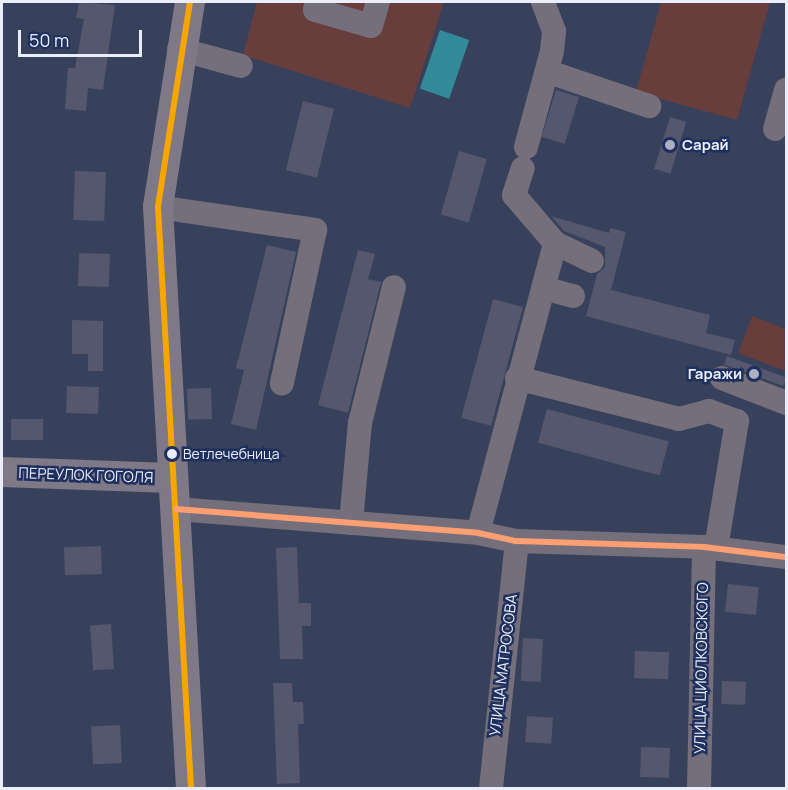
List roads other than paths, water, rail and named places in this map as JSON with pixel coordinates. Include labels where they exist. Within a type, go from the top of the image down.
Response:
[{"type":"main road","points":[[190,2],[179,50],[158,207],[171,478],[176,509],[191,789]]},
{"type":"main road","name":"ПЕРЕУЛОК ГОГОЛЯ","points":[[2,472],[171,478]]},
{"type":"street","points":[[317,2],[315,10],[371,26],[378,2]]},
{"type":"street","points":[[543,2],[554,31],[549,72],[514,195],[555,243],[592,261]]},
{"type":"street","points":[[179,50],[241,66]]},
{"type":"street","points":[[549,72],[649,106]]},
{"type":"street","points":[[775,129],[786,90]]},
{"type":"street","points":[[158,207],[315,230],[282,383]]},
{"type":"street","points":[[478,533],[517,378],[555,243]]},
{"type":"street","points":[[351,523],[360,423],[394,287]]},
{"type":"street","points":[[543,288],[573,296]]},
{"type":"street","points":[[517,378],[679,419],[709,411],[737,421]]},
{"type":"street","points":[[722,378],[786,403]]},
{"type":"street","name":"УЛИЦА ЦИОЛКОВСКОГО","points":[[699,789],[710,548],[737,421],[751,389]]},
{"type":"street","points":[[176,509],[478,533],[517,541],[710,548],[786,557]]},
{"type":"street","name":"УЛИЦА МАТРОСОВА","points":[[491,789],[517,541]]},
{"type":"place","name":"Сарай","points":[[670,145]]},
{"type":"place","name":"Гаражи","points":[[754,374]]},
{"type":"place","name":"Ветлечебница","points":[[172,454]]}]
